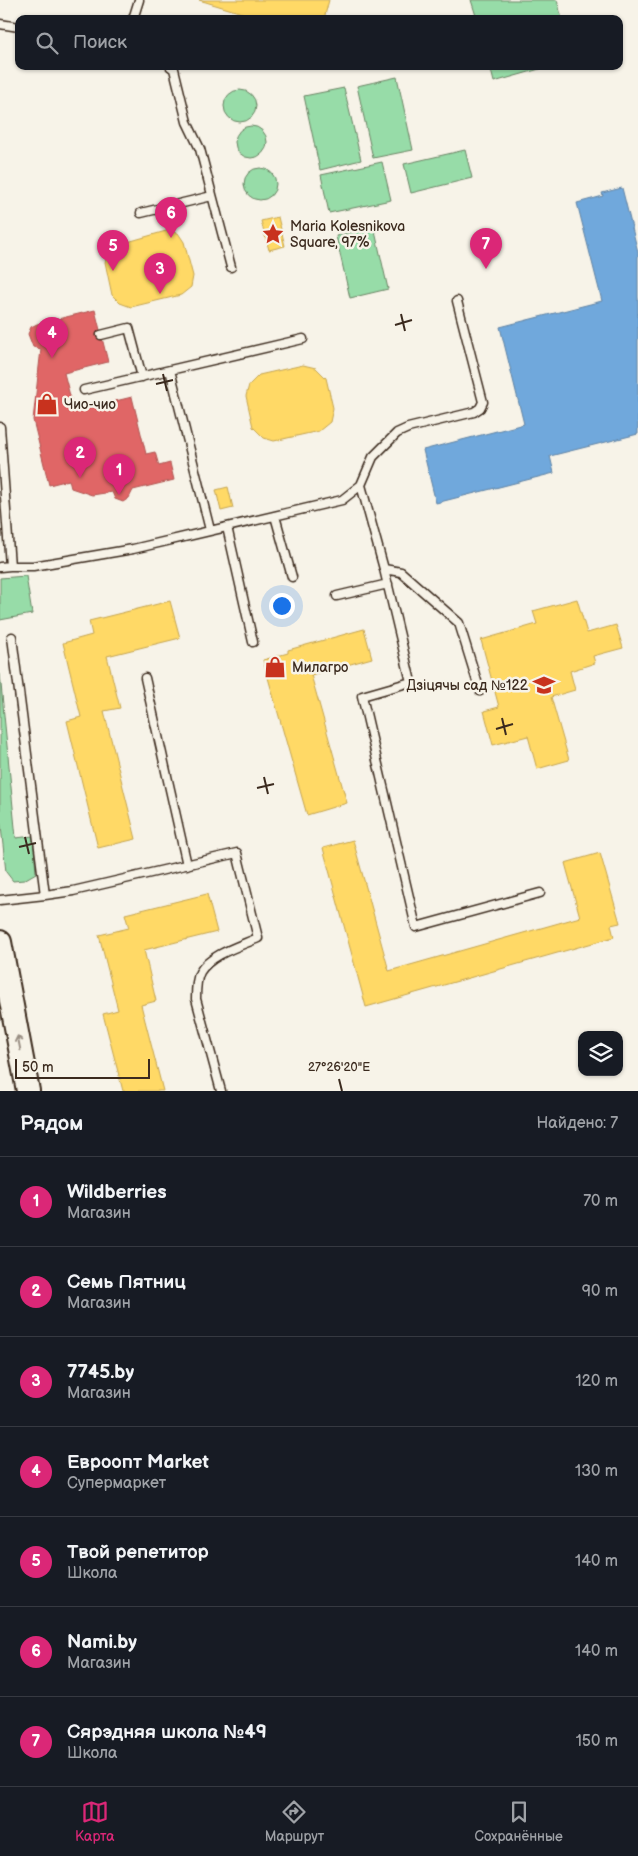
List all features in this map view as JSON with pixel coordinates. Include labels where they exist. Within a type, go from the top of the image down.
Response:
[{"type":"main road","points":[[0,942],[28,1091]]},
{"type":"lane","points":[[134,15],[139,0]]},
{"type":"lane","points":[[0,24],[15,26]]},
{"type":"lane","points":[[174,70],[187,122],[200,149],[232,267]]},
{"type":"lane","points":[[140,213],[212,196]]},
{"type":"lane","points":[[0,567],[33,566],[133,549],[342,500],[361,485],[373,457],[397,433],[408,428],[474,412],[480,408],[483,402],[457,301]]},
{"type":"lane","points":[[101,335],[129,328],[142,377]]},
{"type":"lane","points":[[84,390],[303,338]]},
{"type":"lane","points":[[170,370],[210,530]]},
{"type":"lane","points":[[0,427],[10,566]]},
{"type":"lane","points":[[361,485],[388,584],[411,682],[362,696],[416,927],[540,893]]},
{"type":"lane","points":[[275,516],[292,577]]},
{"type":"lane","points":[[226,527],[253,642]]},
{"type":"lane","points":[[384,569],[401,572],[459,623],[480,691]]},
{"type":"lane","points":[[337,596],[388,584]]},
{"type":"lane","points":[[12,637],[45,895]]},
{"type":"lane","points":[[145,678],[188,865]]},
{"type":"lane","points":[[0,900],[73,891],[237,853],[258,938],[210,961],[200,972],[196,999],[221,1091]]},
{"type":"green space","points":[[471,0],[557,0],[561,15],[476,15]]},
{"type":"green space","points":[[491,70],[536,70],[494,82]]},
{"type":"green space","points":[[397,77],[413,150],[373,158],[357,86]]},
{"type":"green space","points":[[344,88],[361,160],[320,170],[304,96]]},
{"type":"green space","points":[[240,90],[246,91],[251,95],[255,100],[255,112],[251,117],[246,121],[240,122],[234,121],[229,117],[225,112],[224,106],[225,100],[229,95],[234,91]]},
{"type":"green space","points":[[251,126],[257,127],[262,131],[266,136],[266,148],[262,153],[257,157],[251,158],[245,157],[240,153],[236,148],[235,142],[236,136],[240,131],[245,127]]},
{"type":"green space","points":[[465,150],[472,178],[411,193],[404,164]]},
{"type":"green space","points":[[382,162],[391,200],[329,213],[321,175]]},
{"type":"green space","points":[[260,168],[266,169],[271,173],[275,178],[275,190],[271,195],[266,199],[260,200],[254,199],[249,195],[245,190],[244,184],[245,178],[249,173],[254,169]]},
{"type":"green space","points":[[374,227],[388,289],[350,298],[336,236]]},
{"type":"green space","points":[[26,576],[32,614],[0,620],[0,578]]},
{"type":"green space","points":[[0,674],[16,838],[33,836],[36,873],[24,880],[13,881],[6,872],[0,818]]},
{"type":"building: Жильё","points":[[199,0],[329,0],[325,15],[249,15]]},
{"type":"building: Жильё","points":[[278,217],[285,246],[269,250],[261,221]]},
{"type":"building: Жильё","points":[[166,231],[178,233],[184,242],[193,276],[191,287],[181,295],[131,307],[120,303],[112,295],[105,262],[109,251],[117,245]]},
{"type":"building: Жильё","points":[[303,365],[316,368],[326,378],[333,408],[330,422],[319,431],[274,441],[264,438],[253,427],[246,396],[249,385],[259,375]]},
{"type":"building: Жильё","points":[[228,487],[233,508],[221,511],[216,490]]},
{"type":"building: Жильё","points":[[577,599],[587,633],[616,625],[623,648],[593,656],[595,663],[570,671],[575,690],[551,697],[569,760],[537,769],[528,736],[493,745],[484,711],[499,707],[481,640],[537,624],[533,611]]},
{"type":"building: Жильё","points":[[170,601],[180,638],[107,656],[120,708],[104,711],[136,839],[98,848],[67,721],[81,717],[63,643],[92,635],[89,621]]},
{"type":"building: Жильё","points":[[364,629],[372,658],[311,675],[347,803],[307,815],[263,660],[288,653],[288,650]]},
{"type":"building: Жильё","points":[[353,840],[389,971],[580,917],[565,863],[600,853],[620,923],[611,925],[614,937],[366,1007],[323,848]]},
{"type":"building: Жильё","points":[[207,894],[217,932],[144,950],[156,1001],[141,1005],[163,1091],[123,1091],[103,1014],[118,1010],[99,935],[129,928],[125,914]]},
{"type":"building: Торговля","points":[[95,310],[108,362],[64,373],[74,411],[132,397],[146,454],[155,452],[159,466],[170,463],[174,480],[133,490],[129,498],[123,502],[115,499],[112,492],[92,495],[71,488],[69,480],[49,485],[33,420],[41,349],[33,347],[28,334],[31,327]]},
{"type":"building: Школы","points":[[622,188],[638,252],[638,434],[550,456],[554,473],[436,503],[423,450],[524,424],[500,327],[602,301],[577,203],[603,196],[602,193]]},
{"type":"place","name":"Maria Kolesnikova Square, 97%","points":[[273,234]]},
{"type":"place","name":"Nami.by","points":[[171,238]]},
{"type":"place","name":"Сярэдняя школа №49","points":[[486,269]]},
{"type":"place","name":"Твой репетитор","points":[[113,271]]},
{"type":"place","name":"7745.by","points":[[160,294]]},
{"type":"place","name":"Евроопт Market","points":[[52,358]]},
{"type":"place","name":"Чио-чио","points":[[47,404]]},
{"type":"place","name":"Семь Пятниц","points":[[80,478]]},
{"type":"place","name":"Wildberries","points":[[119,495]]},
{"type":"place","name":"Милагро","points":[[275,667]]},
{"type":"place","name":"Дзіцячы сад №122","points":[[544,685]]}]
